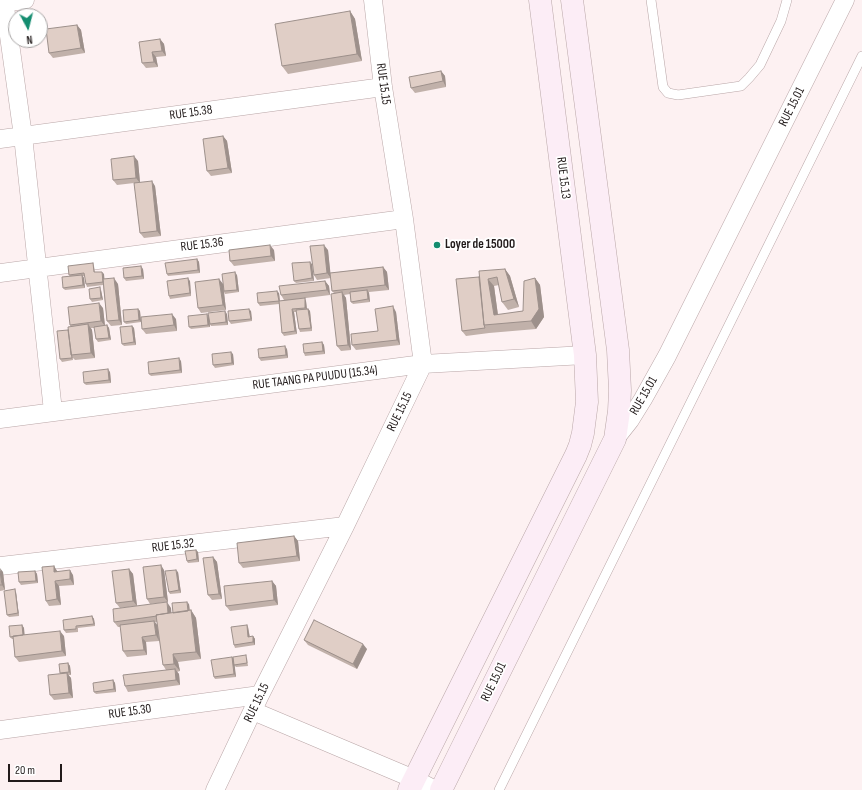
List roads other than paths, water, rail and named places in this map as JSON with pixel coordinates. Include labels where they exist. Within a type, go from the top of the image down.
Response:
[{"type":"main road","name":"RUE 15.13","points":[[540,0],[585,355]]},
{"type":"main road","points":[[572,0],[618,350],[620,390],[615,439]]},
{"type":"main road","points":[[412,784],[576,455],[583,433],[587,402],[585,355]]},
{"type":"main road","name":"RUE 15.01","points":[[441,790],[615,439]]},
{"type":"street","points":[[25,0],[3,2],[23,136],[53,411]]},
{"type":"street","name":"RUE 15.15","points":[[215,790],[424,364],[404,219],[383,87],[373,0]]},
{"type":"street","name":"RUE 15.01","points":[[615,439],[630,420],[667,356],[845,0]]},
{"type":"street","name":"RUE 15.38","points":[[0,139],[383,87]]},
{"type":"street","name":"RUE 15.36","points":[[0,272],[404,219]]},
{"type":"street","name":"RUE TAANG PA PUUDU (15.34)","points":[[0,419],[424,364],[585,355]]},
{"type":"street","name":"RUE 15.32","points":[[0,566],[345,526]]},
{"type":"street","points":[[257,703],[412,784],[435,790]]},
{"type":"street","name":"RUE 15.30","points":[[0,730],[257,703]]},
{"type":"lane","points":[[651,0],[663,87],[668,93],[678,95],[741,86],[760,65],[780,21],[787,0]]},
{"type":"lane","points":[[500,790],[862,56]]},
{"type":"place","name":"Loyer de 15000","points":[[437,245]]}]
